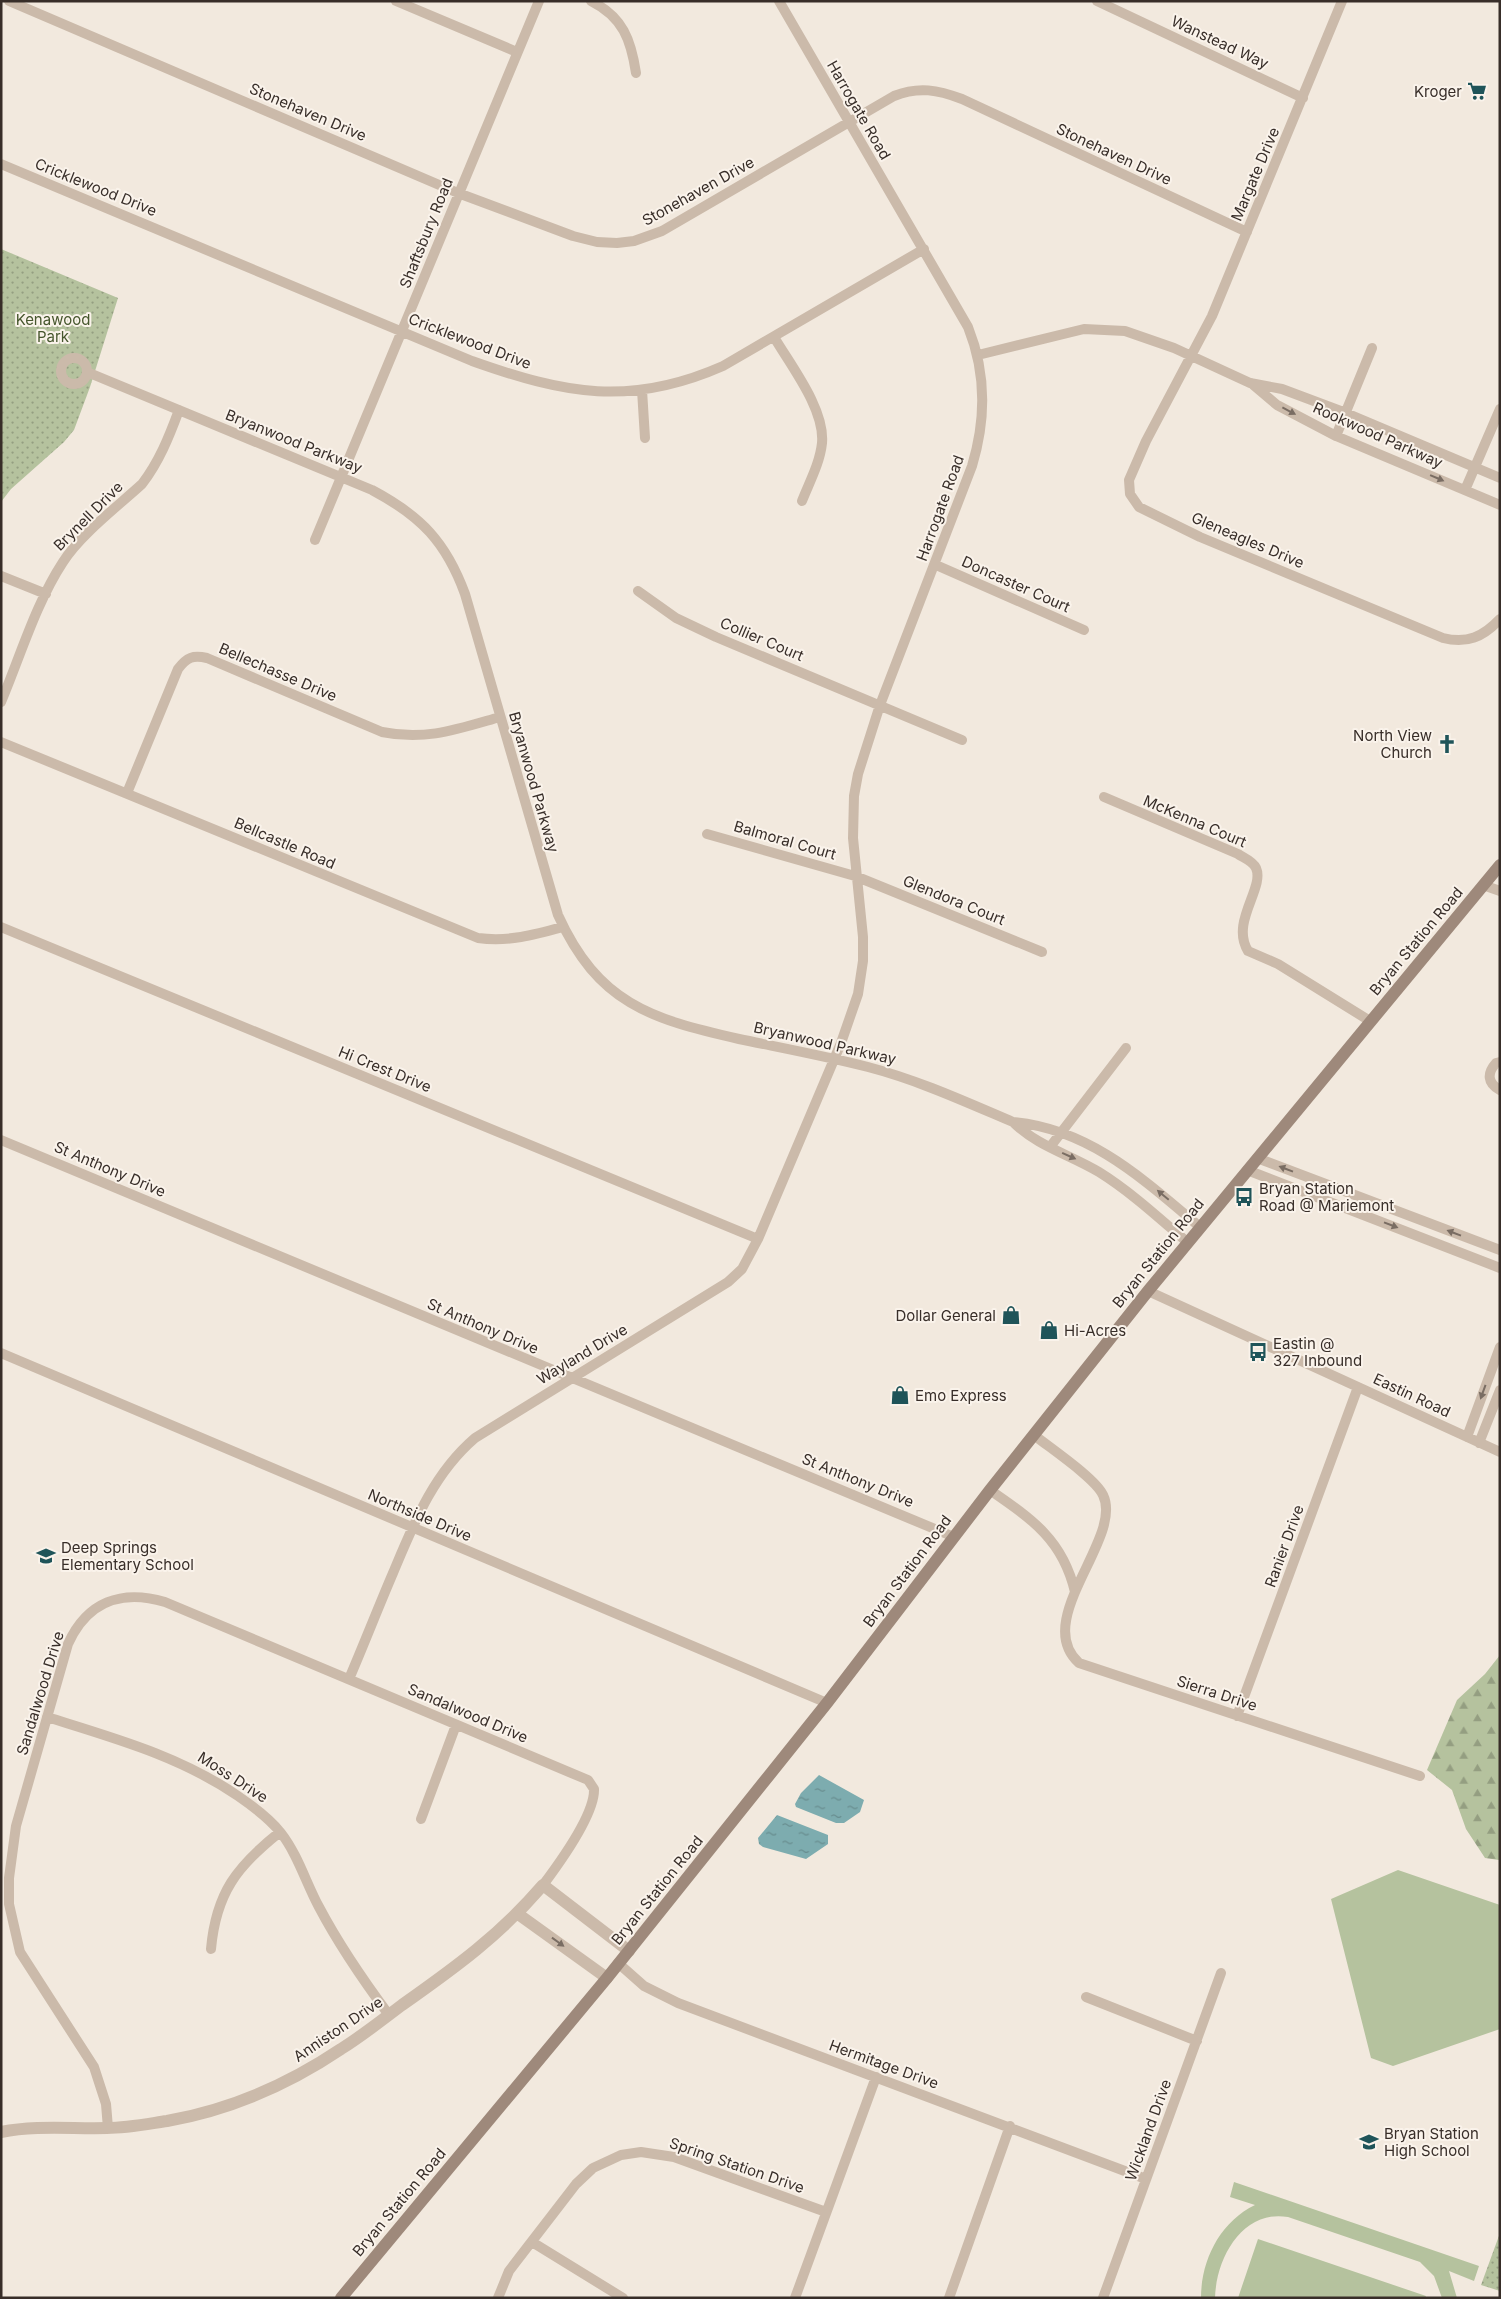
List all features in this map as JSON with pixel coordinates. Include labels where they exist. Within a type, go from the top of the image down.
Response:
[{"type":"main road","name":"Bryan Station Road","points":[[340,2298],[629,1951],[827,1703],[990,1490],[1187,1242],[1500,865]]},
{"type":"street","name":"Stonehaven Drive","points":[[9,1],[458,192],[573,236],[597,242],[634,241],[662,231],[894,96],[908,90],[925,89],[942,91],[1247,232]]},
{"type":"street","points":[[396,1],[518,52]]},
{"type":"street","name":"Shaftsbury Road","points":[[315,540],[539,1]]},
{"type":"street","points":[[591,1],[604,8],[617,19],[626,32],[632,46],[636,73]]},
{"type":"street","name":"Harrogate Road","points":[[779,1],[968,327],[978,355],[983,405],[978,446],[936,565],[880,705],[865,748],[854,796],[852,838],[862,937],[861,980],[854,1008],[834,1059]]},
{"type":"street","name":"Wanstead Way","points":[[1097,1],[1303,98]]},
{"type":"street","name":"Margate Drive","points":[[1190,356],[1212,316],[1342,1]]},
{"type":"street","name":"Cricklewood Drive","points":[[1,164],[402,330],[472,361],[540,384],[590,392],[642,390],[695,378],[723,366],[924,249]]},
{"type":"street","name":"Rookwood Parkway","points":[[978,355],[1084,329],[1125,332],[1148,338],[1250,383],[1282,389],[1500,478]]},
{"type":"street","points":[[774,337],[818,414],[822,430],[822,445],[802,501]]},
{"type":"street","points":[[1336,436],[1372,348]]},
{"type":"street","name":"Gleneagles Drive","points":[[1190,356],[1129,480],[1130,494],[1139,507],[1250,558],[1443,638],[1463,641],[1473,638],[1483,633],[1500,618]]},
{"type":"street","name":"Bryanwood Parkway","points":[[87,372],[342,477],[397,503],[417,518],[447,552],[465,594],[563,927],[577,951],[601,981],[637,1008],[683,1026],[893,1074],[1013,1122],[1031,1123],[1062,1131],[1093,1145],[1128,1168],[1200,1227]]},
{"type":"street","name":"Rookwood Parkway","points":[[1250,383],[1277,405],[1336,436],[1500,504]]},
{"type":"street","points":[[642,390],[645,438]]},
{"type":"street","points":[[1465,490],[1500,409]]},
{"type":"street","name":"Brynell Drive","points":[[1,702],[46,594],[63,561],[74,547],[142,484],[160,457],[179,410]]},
{"type":"street","name":"Doncaster Court","points":[[936,565],[1084,630]]},
{"type":"street","points":[[1,576],[46,594]]},
{"type":"street","name":"Collier Court","points":[[638,590],[656,605],[694,627],[962,740]]},
{"type":"street","name":"Bellechasse Drive","points":[[127,793],[178,669],[188,658],[207,658],[373,728],[394,734],[424,736],[437,734],[500,717]]},
{"type":"street","name":"Bellcastle Road","points":[[1,742],[478,938],[496,940],[520,938],[563,927]]},
{"type":"street","name":"McKenna Court","points":[[1104,798],[1238,854],[1253,864],[1257,870],[1256,882],[1243,928],[1243,938],[1248,951],[1278,964],[1370,1021]]},
{"type":"street","name":"Balmoral Court","points":[[707,834],[856,876]]},
{"type":"street","name":"Glendora Court","points":[[856,876],[1042,952]]},
{"type":"street","points":[[1483,885],[1500,891]]},
{"type":"street","name":"Hi Crest Drive","points":[[1,927],[758,1239]]},
{"type":"street","points":[[1050,1147],[1126,1048]]},
{"type":"street","name":"Wayland Drive","points":[[349,1679],[411,1528],[440,1475],[461,1450],[475,1438],[728,1282],[742,1269],[758,1239],[834,1059]]},
{"type":"street","points":[[1500,1062],[1496,1063],[1490,1070],[1489,1077],[1492,1086],[1500,1090]]},
{"type":"street","name":"Bryanwood Parkway","points":[[1013,1122],[1023,1132],[1081,1161],[1124,1189],[1187,1242]]},
{"type":"street","name":"St Anthony Drive","points":[[1,1140],[954,1537]]},
{"type":"street","points":[[1257,1158],[1500,1250]]},
{"type":"street","points":[[1248,1170],[1500,1268]]},
{"type":"street","name":"Eastin Road","points":[[1148,1291],[1500,1452]]},
{"type":"street","points":[[1467,1437],[1500,1346]]},
{"type":"street","name":"Northside Drive","points":[[1,1353],[827,1703]]},
{"type":"street","name":"Ranier Drive","points":[[1237,1716],[1358,1387]]},
{"type":"street","points":[[1479,1443],[1500,1390]]},
{"type":"street","name":"Sierra Drive","points":[[1034,1434],[1094,1483],[1105,1500],[1105,1517],[1075,1592],[1064,1632],[1064,1642],[1068,1651],[1079,1663],[1420,1776]]},
{"type":"street","points":[[990,1490],[1048,1535],[1062,1556],[1075,1592]]},
{"type":"street","name":"Sandalwood Drive","points":[[108,2128],[106,2104],[94,2067],[20,1952],[5,1905],[12,1845],[47,1717],[74,1632],[91,1611],[106,1602],[137,1596],[165,1602],[588,1780],[594,1789]]},
{"type":"street","name":"Moss Drive","points":[[47,1717],[146,1748],[184,1764],[249,1804],[280,1832],[299,1864],[337,1940],[389,2015]]},
{"type":"street","points":[[421,1818],[456,1725]]},
{"type":"street","name":"Anniston Drive","points":[[1,2132],[37,2127],[108,2128],[170,2120],[221,2107],[263,2092],[322,2061],[472,1955],[518,1914],[543,1885],[574,1838],[591,1806],[594,1789]]},
{"type":"street","points":[[211,1949],[215,1918],[228,1886],[240,1868],[280,1832]]},
{"type":"street","points":[[543,1885],[629,1951]]},
{"type":"street","points":[[518,1914],[607,1978]]},
{"type":"street","name":"Hermitage Drive","points":[[618,1964],[644,1986],[670,1999],[1146,2179]]},
{"type":"street","name":"Wickland Drive","points":[[1103,2298],[1221,1973]]},
{"type":"street","points":[[1086,1997],[1197,2041]]},
{"type":"street","points":[[795,2298],[876,2077]]},
{"type":"street","points":[[949,2298],[1010,2126]]},
{"type":"street","name":"Spring Station Drive","points":[[498,2298],[509,2271],[576,2184],[588,2173],[611,2158],[632,2153],[653,2153],[674,2157],[826,2212]]},
{"type":"street","points":[[532,2242],[623,2298]]},
{"type":"green space","name":"Kenawood Park","points":[[1,249],[118,298],[90,387],[74,430],[64,442],[11,489],[1,502]]},
{"type":"green space","points":[[1500,1655],[1499,1860],[1485,1858],[1466,1829],[1452,1790],[1427,1770],[1457,1700],[1485,1674]]},
{"type":"green space","points":[[1398,1870],[1500,1905],[1500,2029],[1393,2066],[1371,2058],[1331,1899]]},
{"type":"green space","points":[[1234,2182],[1479,2266],[1474,2281],[1449,2271],[1457,2298],[1442,2298],[1434,2276],[1420,2262],[1288,2217],[1272,2217],[1257,2221],[1245,2229],[1235,2240],[1226,2253],[1220,2268],[1215,2298],[1201,2298],[1205,2270],[1215,2244],[1232,2221],[1255,2205],[1230,2197]]},
{"type":"green space","points":[[1500,2233],[1500,2291],[1481,2285]]},
{"type":"green space","points":[[1258,2239],[1426,2296],[1425,2298],[1238,2298]]},
{"type":"water","points":[[819,1775],[864,1800],[860,1812],[844,1823],[836,1823],[796,1807],[795,1804],[801,1793]]},
{"type":"water","points":[[777,1815],[828,1835],[828,1844],[806,1859],[763,1847],[759,1844],[758,1838]]},
{"type":"place","name":"Kroger","points":[[1477,91]]},
{"type":"place","name":"North View Church","points":[[1447,744]]},
{"type":"place","name":"Bryan Station Road @ Mariemont","points":[[1244,1197]]},
{"type":"place","name":"Dollar General","points":[[1011,1315]]},
{"type":"place","name":"Hi-Acres","points":[[1049,1330]]},
{"type":"place","name":"Eastin @ 327 Inbound","points":[[1258,1352]]},
{"type":"place","name":"Emo Express","points":[[900,1395]]},
{"type":"place","name":"Deep Springs Elementary School","points":[[46,1556]]},
{"type":"place","name":"Bryan Station High School","points":[[1369,2142]]}]
